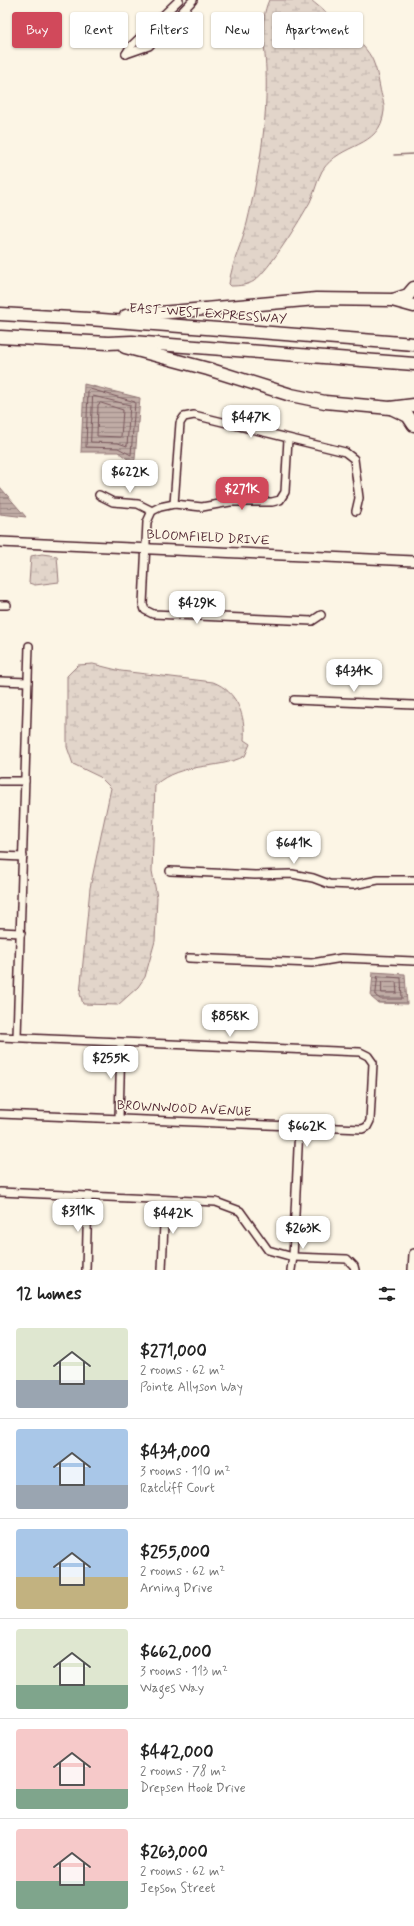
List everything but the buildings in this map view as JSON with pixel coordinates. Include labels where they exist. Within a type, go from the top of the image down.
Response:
[{"type":"highway","points":[[392,300],[408,295],[414,288]]},
{"type":"highway","points":[[89,318],[141,315],[279,301],[316,299],[392,300],[414,306]]},
{"type":"highway","name":"EAST-WEST EXPRESSWAY","points":[[0,314],[89,318],[414,344]]},
{"type":"highway","points":[[0,337],[108,343],[132,342],[414,364]]},
{"type":"highway","points":[[108,343],[208,369],[291,395],[325,402],[390,408],[414,405]]},
{"type":"highway","points":[[390,408],[408,416],[414,425]]},
{"type":"street","points":[[179,0],[130,48],[126,54],[149,46],[193,0]]},
{"type":"street","points":[[174,504],[180,424],[184,417],[194,415],[345,452],[354,459],[359,498],[356,511]]},
{"type":"street","points":[[288,439],[285,492],[280,500],[272,502],[230,502],[202,507],[174,504],[160,507],[152,511],[147,522],[143,604],[145,610],[153,614],[312,621],[321,615]]},
{"type":"street","points":[[99,495],[112,502],[138,504],[152,511]]},
{"type":"street","name":"BLOOMFIELD DRIVE","points":[[0,542],[414,561]]},
{"type":"street","points":[[18,1037],[29,646]]},
{"type":"street","points":[[0,681],[28,682]]},
{"type":"street","points":[[294,700],[414,705]]},
{"type":"street","points":[[0,781],[25,781]]},
{"type":"street","points":[[0,856],[23,857]]},
{"type":"street","points":[[170,871],[255,875],[292,874],[313,878],[329,884],[352,885],[378,880],[414,880]]},
{"type":"street","points":[[0,932],[21,933]]},
{"type":"street","points":[[188,958],[312,963],[342,958],[414,961]]},
{"type":"street","points":[[0,1037],[121,1043],[119,1118]]},
{"type":"street","name":"BROWNWOOD AVENUE","points":[[0,1114],[362,1129],[367,1127],[370,1121],[373,1063],[368,1056],[360,1052],[121,1043]]},
{"type":"street","points":[[290,1270],[293,1257],[299,1126]]},
{"type":"street","points":[[0,1192],[216,1202],[240,1211],[268,1250],[293,1257],[347,1259],[355,1268]]},
{"type":"street","points":[[86,1270],[88,1196]]},
{"type":"street","points":[[162,1270],[165,1200]]},
{"type":"street","points":[[413,1270],[414,1254]]},
{"type":"green space","points":[[269,0],[311,0],[325,12],[272,12],[272,48],[363,48],[363,46],[369,53],[374,64],[384,111],[381,124],[375,133],[368,139],[339,154],[330,161],[322,171],[312,198],[305,210],[284,244],[261,275],[249,283],[231,286],[229,284],[230,276],[247,223],[262,146],[266,108],[264,17]]},
{"type":"green space","points":[[42,554],[57,556],[59,582],[35,585],[29,583],[31,556]]},
{"type":"green space","points":[[93,664],[121,671],[213,682],[221,686],[228,691],[238,705],[243,722],[244,740],[250,744],[245,756],[234,761],[176,772],[165,777],[155,785],[152,871],[157,897],[155,941],[145,977],[138,987],[118,1005],[83,1004],[80,994],[90,888],[111,788],[100,777],[73,764],[67,747],[67,676],[78,665]]},
{"type":"water","points":[[84,384],[140,398],[135,459],[133,463],[118,452],[81,452]]},
{"type":"water","points":[[0,487],[26,517],[0,514]]},
{"type":"water","points":[[373,972],[405,974],[407,1004],[378,1003],[371,997]]},
{"type":"waterway","points":[[394,155],[414,154]]}]
